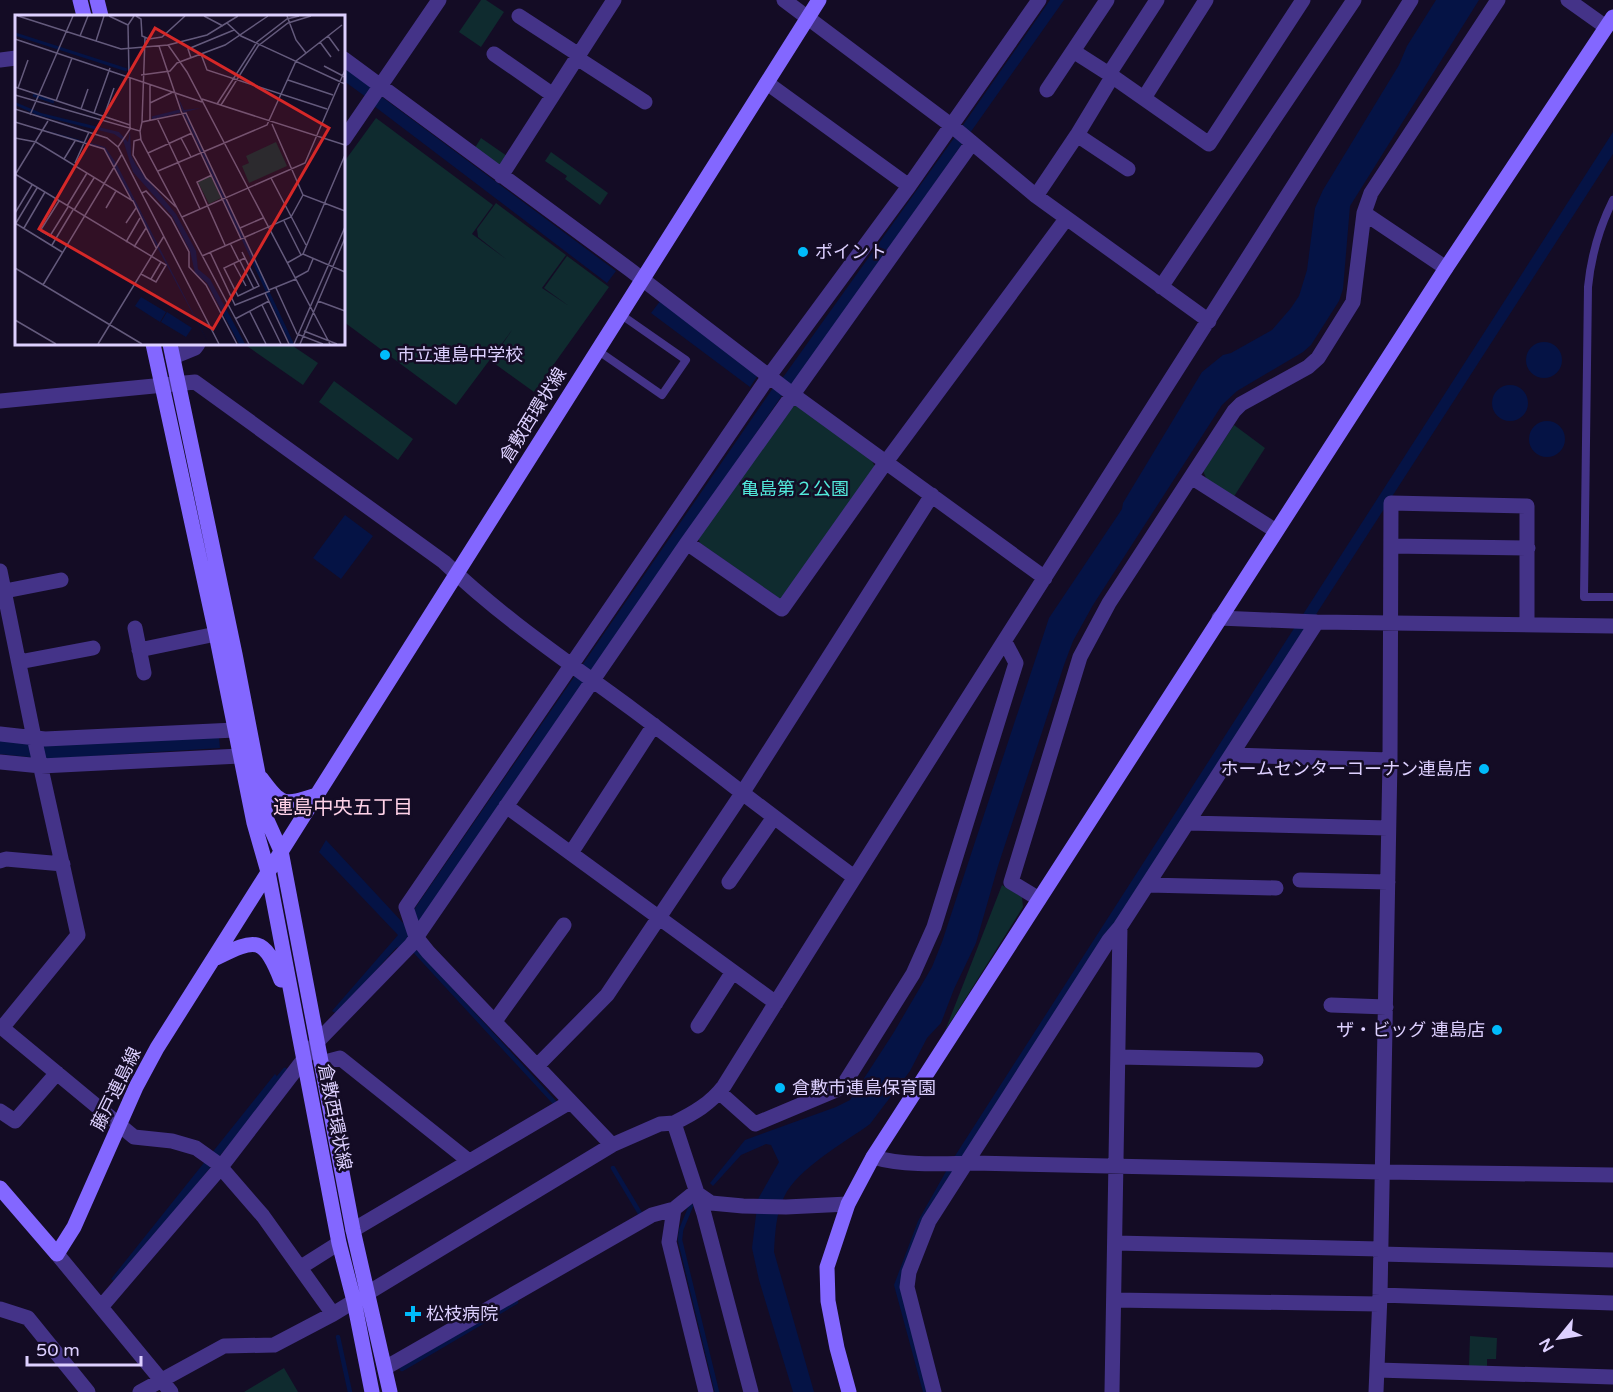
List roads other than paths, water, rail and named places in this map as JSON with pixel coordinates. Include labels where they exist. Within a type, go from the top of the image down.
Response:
[{"type":"main road","points":[[80,0],[84,15]]},
{"type":"main road","points":[[97,0],[101,15]]},
{"type":"main road","name":"倉敷西環状線","points":[[370,1391],[354,1302],[339,1243],[268,872],[819,0]]},
{"type":"main road","points":[[849,1392],[828,1301],[827,1267],[848,1204],[873,1157],[1446,268],[1610,22]]},
{"type":"main road","points":[[153,345],[216,634],[254,824],[268,872]]},
{"type":"main road","points":[[172,350],[267,820],[281,851]]},
{"type":"main road","points":[[259,776],[277,799],[296,802],[317,795]]},
{"type":"main road","name":"倉敷西環状線","points":[[281,851],[353,1230],[390,1392]]},
{"type":"main road","name":"藤戸連島線","points":[[57,1254],[74,1227],[157,1048],[268,872]]},
{"type":"main road","points":[[215,959],[244,944],[256,944],[266,949],[273,959],[294,1014]]},
{"type":"main road","points":[[0,1188],[57,1254]]},
{"type":"street","points":[[345,139],[439,0]]},
{"type":"street","points":[[501,176],[614,0]]},
{"type":"street","points":[[784,0],[954,127],[1066,219],[1209,321]]},
{"type":"street","points":[[100,1307],[215,1162],[317,1042],[411,945],[415,934],[506,806],[584,674],[772,378],[954,127],[1039,0]]},
{"type":"street","points":[[1047,90],[1107,0]]},
{"type":"street","points":[[1036,196],[1077,135],[1157,0]]},
{"type":"street","points":[[1144,98],[1206,0]]},
{"type":"street","points":[[1073,51],[1209,144],[1303,0]]},
{"type":"street","points":[[1161,287],[1353,0]]},
{"type":"street","points":[[140,1392],[167,1386],[224,1346],[274,1346],[354,1302],[612,1145],[660,1124],[674,1123],[700,1110],[719,1092],[1411,0]]},
{"type":"street","points":[[1039,899],[1011,882],[1080,657],[1109,603],[1234,411],[1241,404],[1308,367],[1318,358],[1353,302],[1364,213],[1371,193],[1498,0]]},
{"type":"street","points":[[1568,0],[1610,22]]},
{"type":"street","points":[[519,16],[645,102]]},
{"type":"street","points":[[494,54],[553,94]]},
{"type":"street","points":[[0,60],[15,58]]},
{"type":"street","points":[[345,60],[790,392],[1045,578]]},
{"type":"street","points":[[767,83],[909,186]]},
{"type":"street","points":[[1077,135],[1128,169]]},
{"type":"street","points":[[612,1145],[428,952],[415,934],[406,908],[687,543],[790,392],[971,142]]},
{"type":"street","points":[[1364,213],[1446,268]]},
{"type":"street","points":[[687,543],[782,609],[886,462],[1066,219]]},
{"type":"street","points":[[172,350],[195,348],[197,345]]},
{"type":"street","points":[[0,401],[195,382],[444,562],[469,586],[854,877]]},
{"type":"street","points":[[1191,477],[1276,531]]},
{"type":"street","points":[[537,1066],[607,995],[743,792],[932,495]]},
{"type":"street","points":[[1376,1392],[1386,1007],[1392,623],[1391,503],[1527,506],[1527,624]]},
{"type":"street","points":[[1391,546],[1528,548]]},
{"type":"street","points":[[0,571],[5,591],[6,630],[19,662],[78,935],[1,1027],[134,1137],[172,1141],[196,1148],[215,1162],[263,1216],[333,1314]]},
{"type":"street","points":[[5,591],[61,580]]},
{"type":"street","points":[[1219,618],[1613,626]]},
{"type":"street","points":[[934,1392],[907,1287],[907,1279],[929,1221],[959,1163],[1120,927],[1233,754],[1309,621]]},
{"type":"street","points":[[135,628],[144,673]]},
{"type":"street","points":[[139,650],[216,634]]},
{"type":"street","points":[[719,1092],[755,1124],[836,1090],[844,1084],[913,974],[934,927],[1016,663],[1005,642]]},
{"type":"street","points":[[19,662],[93,648]]},
{"type":"street","points":[[571,853],[654,725]]},
{"type":"street","points":[[0,734],[36,741],[235,730]]},
{"type":"street","points":[[1233,754],[1390,760]]},
{"type":"street","points":[[0,762],[40,763],[240,756]]},
{"type":"street","points":[[506,806],[776,1003]]},
{"type":"street","points":[[729,882],[774,817]]},
{"type":"street","points":[[1188,823],[1388,828]]},
{"type":"street","points":[[0,861],[6,859],[63,864]]},
{"type":"street","points":[[1300,880],[1388,882]]},
{"type":"street","points":[[1148,885],[1276,888]]},
{"type":"street","points":[[495,1021],[564,925]]},
{"type":"street","points":[[1112,1392],[1120,927]]},
{"type":"street","points":[[698,1026],[732,973]]},
{"type":"street","points":[[1331,1005],[1386,1007]]},
{"type":"street","points":[[1119,1057],[1256,1060]]},
{"type":"street","points":[[321,1063],[340,1058],[469,1161]]},
{"type":"street","points":[[0,1111],[15,1121],[57,1073]]},
{"type":"street","points":[[353,1230],[570,1102]]},
{"type":"street","points":[[674,1123],[704,1214],[751,1392]]},
{"type":"street","points":[[873,1157],[890,1162],[1613,1175]]},
{"type":"street","points":[[695,1192],[711,1203],[743,1206],[786,1207],[848,1204]]},
{"type":"street","points":[[385,1368],[652,1215],[674,1209],[695,1192]]},
{"type":"street","points":[[674,1209],[669,1242],[706,1392]]},
{"type":"street","points":[[301,1267],[339,1243]]},
{"type":"street","points":[[1115,1243],[1613,1260]]},
{"type":"street","points":[[57,1254],[167,1386]]},
{"type":"street","points":[[1114,1300],[1613,1303]]},
{"type":"street","points":[[0,1310],[28,1318],[88,1392]]},
{"type":"street","points":[[1377,1370],[1613,1377]]},
{"type":"lane","points":[[1613,200],[1603,220],[1595,247],[1588,287],[1584,597],[1613,597]]},
{"type":"lane","points":[[597,350],[662,395],[686,360],[620,314]]},
{"type":"waterway","points":[[415,951],[555,1103]]},
{"type":"waterway","points":[[275,1082],[285,1070]]},
{"type":"waterway","points":[[613,1168],[641,1215]]},
{"type":"waterway","points":[[691,1206],[681,1230],[680,1240],[717,1392]]},
{"type":"waterway","points":[[402,1369],[516,1302]]},
{"type":"waterway","points":[[338,1337],[350,1392]]},
{"type":"place","name":"ポイント","points":[[803,252]]},
{"type":"place","name":"市立連島中学校","points":[[385,355]]},
{"type":"place","name":"ホームセンターコーナン連島店","points":[[1484,769]]},
{"type":"place","name":"ザ・ビッグ 連島店","points":[[1497,1030]]},
{"type":"place","name":"倉敷市連島保育園","points":[[780,1088]]},
{"type":"place","name":"松枝病院","points":[[413,1314]]},
{"type":"district","name":"連島中央五丁目","points":[[343,808]]},
{"type":"park label","name":"亀島第２公園","points":[[795,489]]}]
